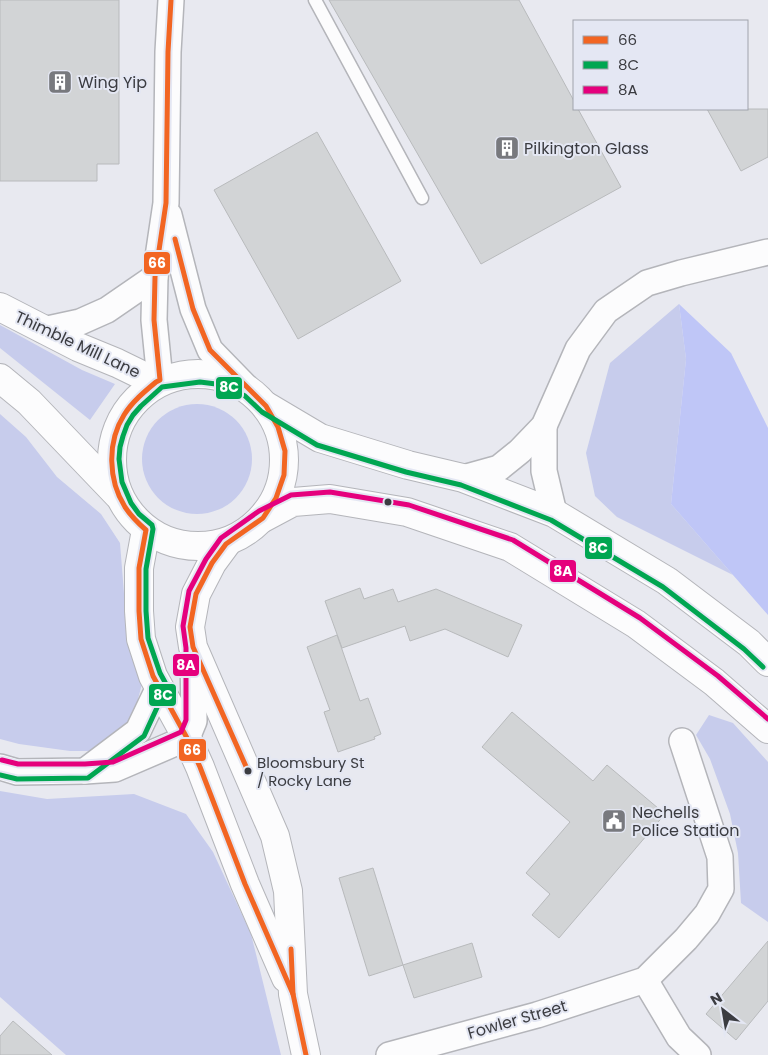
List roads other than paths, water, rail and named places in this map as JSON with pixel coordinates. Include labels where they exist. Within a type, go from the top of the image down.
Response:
[{"type":"main road","name":"Thimble Mill Lane","points":[[0,307],[78,348],[158,381]]},
{"type":"main road","points":[[118,495],[112,471],[112,446],[120,422],[134,402],[158,381],[200,374],[226,378],[320,438],[408,465],[463,478],[554,513],[667,581],[749,643],[768,662]]},
{"type":"main road","points":[[0,378],[29,402],[118,495],[132,517],[146,530],[176,544],[202,547],[226,544]]},
{"type":"main road","points":[[258,398],[278,427],[285,451],[284,475],[276,498],[262,518]]},
{"type":"main road","points":[[306,1055],[293,994],[288,891],[274,836],[193,647],[190,627],[196,594],[212,563],[226,544],[262,518],[293,502],[330,499],[407,512],[510,547],[636,624],[714,682],[768,729]]},
{"type":"main road","points":[[146,530],[139,568],[139,611],[142,639],[153,676],[187,738],[200,767],[245,884],[293,994]]},
{"type":"street","points":[[158,381],[154,320],[155,278],[166,203],[168,52],[171,0]]},
{"type":"street","points":[[166,203],[193,309],[210,350],[258,398]]},
{"type":"street","points":[[463,478],[499,468],[520,451],[544,426],[578,349],[606,311],[647,283],[768,252]]},
{"type":"street","points":[[43,330],[80,322],[107,310],[155,278]]},
{"type":"street","points":[[544,426],[544,471],[554,513]]},
{"type":"street","points":[[0,767],[17,772],[115,769],[187,738],[194,720],[193,647]]},
{"type":"street","points":[[86,771],[138,731],[159,687]]},
{"type":"street","name":"Fowler Street","points":[[389,1055],[537,1015],[645,980],[686,939],[707,914],[721,889],[720,857],[682,740]]},
{"type":"street","points":[[645,980],[679,1037],[698,1055]]},
{"type":"lane","points":[[315,0],[422,198]]},
{"type":"place","name":"Wing Yip","points":[[60,82]]},
{"type":"place","name":"Pilkington Glass","points":[[507,148]]},
{"type":"place","name":"Bloomsbury St / Rocky Lane","points":[[248,771]]},
{"type":"place","name":"Nechells Police Station","points":[[614,821]]}]
